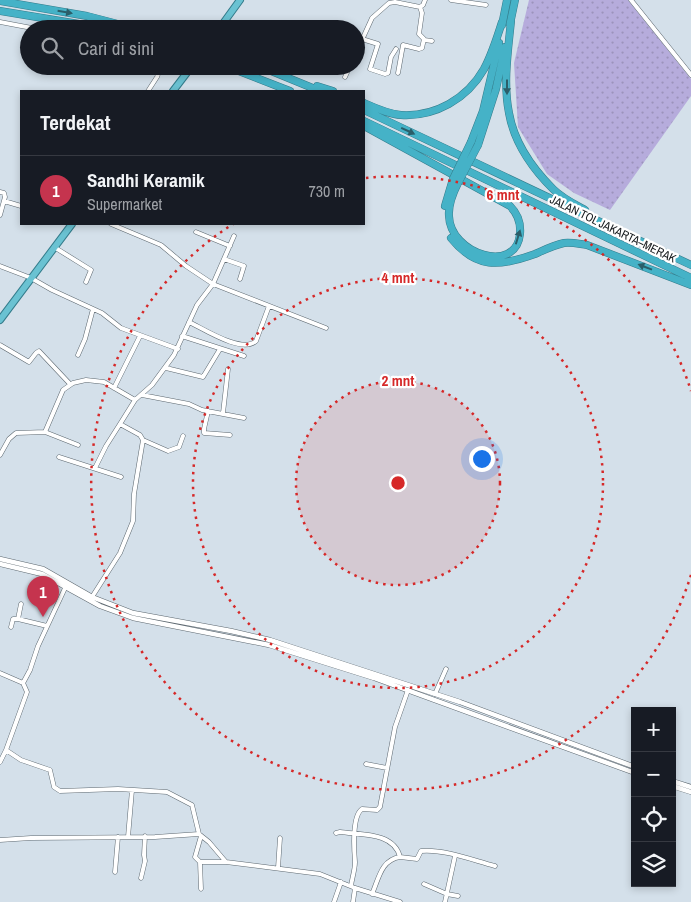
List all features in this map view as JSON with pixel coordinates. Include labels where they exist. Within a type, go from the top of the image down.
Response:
[{"type":"highway","points":[[226,20],[240,0]]},
{"type":"highway","points":[[474,143],[489,90],[507,0]]},
{"type":"highway","points":[[515,0],[496,89],[474,143],[445,205],[444,214],[450,237],[462,251],[478,260],[493,263],[512,261],[551,246],[574,243],[587,245],[691,285]]},
{"type":"highway","points":[[0,1],[102,20]]},
{"type":"highway","points":[[0,11],[50,20]]},
{"type":"highway","points":[[511,21],[507,92],[509,114],[516,138],[530,160],[554,190],[568,200],[691,265]]},
{"type":"highway","points":[[365,103],[400,115],[430,111],[452,103],[471,87],[484,70],[502,22]]},
{"type":"highway","points":[[174,90],[185,75]]},
{"type":"highway","points":[[249,75],[287,90]]},
{"type":"highway","points":[[282,75],[318,90]]},
{"type":"highway","points":[[290,78],[330,90]]},
{"type":"highway","name":"JALAN TOL JAKARTA–MERAK","points":[[365,110],[691,265]]},
{"type":"highway","name":"JALAN TOL JAKARTA–MERAK","points":[[365,121],[691,278]]},
{"type":"highway","points":[[365,127],[510,206],[518,216],[521,227],[520,238],[514,248],[504,255],[494,257],[467,248],[454,235],[448,215],[455,181]]},
{"type":"highway","points":[[0,320],[71,225]]},
{"type":"street","points":[[385,6],[386,0]]},
{"type":"street","points":[[420,6],[423,5],[425,0]]},
{"type":"street","points":[[451,0],[486,5]]},
{"type":"street","points":[[631,0],[691,75]]},
{"type":"street","points":[[365,33],[372,18],[392,2],[420,6]]},
{"type":"street","points":[[420,6],[422,12],[419,34],[424,40],[432,41]]},
{"type":"street","points":[[0,22],[20,26]]},
{"type":"street","points":[[365,40],[378,44],[370,69],[385,74],[388,73],[394,48],[402,52]]},
{"type":"street","points":[[398,73],[404,44],[420,49],[424,40]]},
{"type":"street","points":[[149,90],[158,75]]},
{"type":"street","points":[[0,192],[5,195],[0,215]]},
{"type":"street","points":[[4,201],[20,206]]},
{"type":"street","points":[[113,225],[161,245],[186,266],[213,284],[326,328]]},
{"type":"street","points":[[196,232],[230,246]]},
{"type":"street","points":[[94,468],[135,400],[142,395],[166,368],[178,349],[197,305],[213,284],[234,236]]},
{"type":"street","points":[[54,248],[91,270],[86,282]]},
{"type":"street","points":[[224,259],[244,266],[240,279]]},
{"type":"street","points":[[0,266],[31,278],[93,309],[108,317],[119,326],[140,336],[178,349]]},
{"type":"street","points":[[189,322],[235,344],[249,346],[256,341],[269,306]]},
{"type":"street","points":[[78,355],[86,339],[93,309]]},
{"type":"street","points":[[114,388],[140,336]]},
{"type":"street","points":[[182,336],[244,356]]},
{"type":"street","points":[[0,345],[29,362],[39,351],[70,384]]},
{"type":"street","points":[[166,368],[203,377],[220,349]]},
{"type":"street","points":[[234,360],[236,354]]},
{"type":"street","points":[[223,413],[228,369]]},
{"type":"street","points":[[45,432],[63,390],[70,384],[86,380],[104,382],[135,400]]},
{"type":"street","points":[[142,395],[189,404],[202,410],[244,418]]},
{"type":"street","points":[[208,411],[204,432],[230,435]]},
{"type":"street","points":[[120,424],[140,435],[143,440],[168,451],[179,447],[183,436]]},
{"type":"street","points":[[0,455],[9,439],[16,434],[45,432],[78,445]]},
{"type":"street","points":[[92,597],[120,553],[133,521],[134,494],[143,440]]},
{"type":"street","points":[[59,458],[121,476]]},
{"type":"street","points":[[0,559],[29,568],[92,597],[142,615],[263,638],[408,688],[631,772]]},
{"type":"street","points":[[0,564],[29,568]]},
{"type":"street","points":[[23,683],[67,584]]},
{"type":"street","points":[[67,584],[100,606],[133,618],[262,643],[408,688],[434,694],[631,767]]},
{"type":"street","points":[[18,619],[21,604]]},
{"type":"street","points":[[11,627],[13,619],[47,626]]},
{"type":"street","points":[[434,694],[446,669]]},
{"type":"street","points":[[0,673],[23,683],[27,692],[0,762]]},
{"type":"street","points":[[354,902],[356,820],[359,810],[377,810],[380,807],[395,727],[408,688]]},
{"type":"street","points":[[6,750],[22,760],[50,770],[54,787],[58,790],[167,792],[191,804],[200,835],[195,857],[200,862],[201,889]]},
{"type":"street","points":[[366,764],[387,768]]},
{"type":"street","points":[[676,782],[691,787]]},
{"type":"street","points":[[676,787],[691,792]]},
{"type":"street","points":[[128,837],[132,790]]},
{"type":"street","points":[[336,833],[385,839],[396,846],[400,857]]},
{"type":"street","points":[[0,840],[200,835],[209,842],[226,862]]},
{"type":"street","points":[[141,878],[145,861],[145,836]]},
{"type":"street","points":[[115,872],[118,837]]},
{"type":"street","points":[[278,868],[280,838]]},
{"type":"street","points":[[372,894],[386,863],[400,857],[417,859],[420,852],[423,851],[455,856],[495,866]]},
{"type":"street","points":[[445,902],[455,856]]},
{"type":"street","points":[[200,862],[226,862],[320,874],[372,894],[400,902]]},
{"type":"street","points":[[334,902],[341,882]]},
{"type":"street","points":[[424,884],[447,894],[458,896]]},
{"type":"shaded area","points":[[529,0],[628,0],[691,79],[691,96],[610,210],[574,193],[547,174],[518,127],[514,63]]},
{"type":"place","name":"Sandhi Keramik","points":[[43,617]]}]
